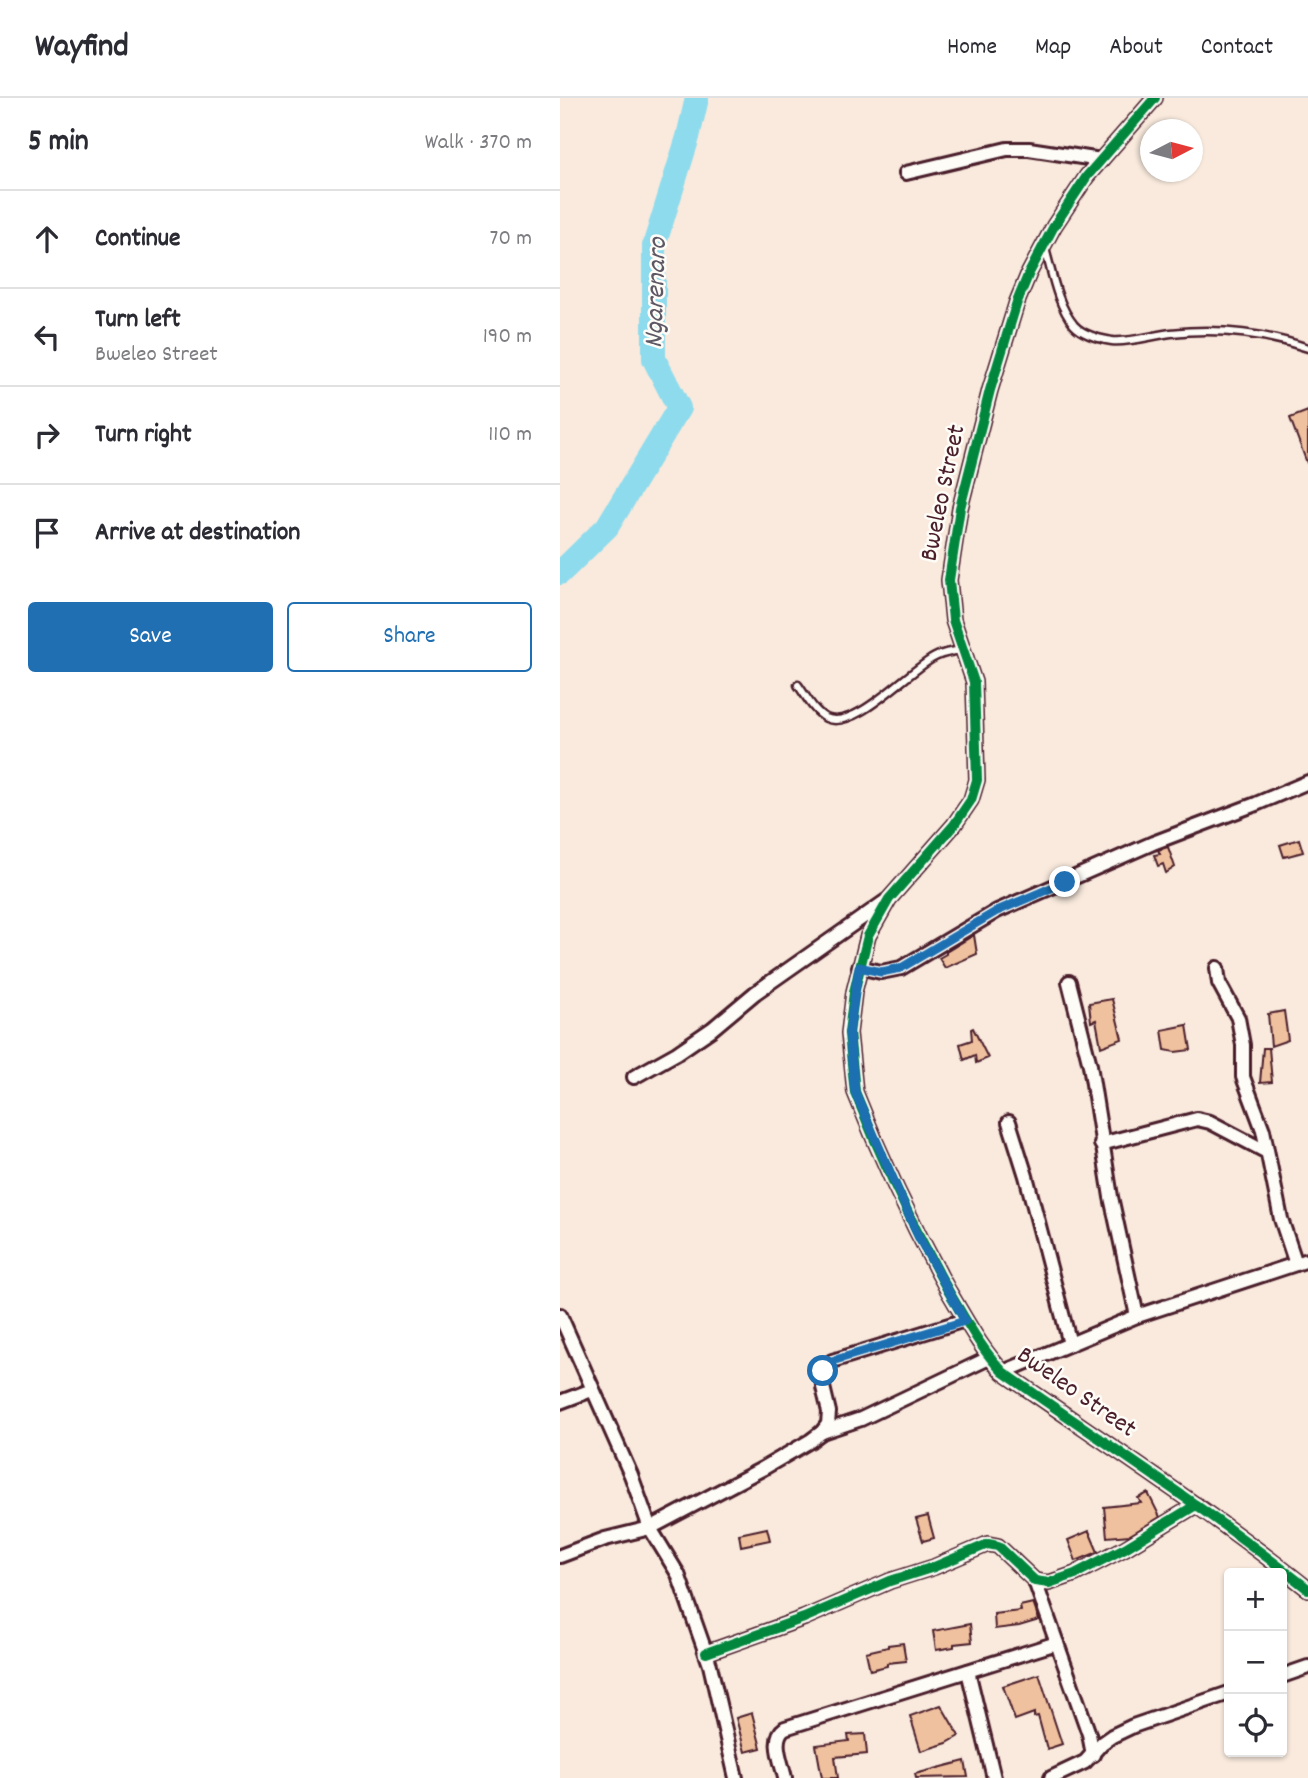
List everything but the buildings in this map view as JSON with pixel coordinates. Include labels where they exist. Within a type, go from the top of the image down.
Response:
[{"type":"street","name":"Bweleo Street","points":[[1155,98],[1087,176],[1044,243],[1017,302],[990,390],[960,508],[949,580],[953,620],[974,682],[977,780],[971,800],[954,825],[889,899],[868,936],[859,967],[849,1033],[855,1092],[918,1236],[965,1321],[989,1358],[1003,1372],[1196,1505],[1308,1589]]},
{"type":"street","points":[[906,173],[1007,149],[1029,149],[1101,160]]},
{"type":"street","points":[[859,967],[881,972],[901,968],[997,911],[1153,843],[1308,782]]},
{"type":"street","points":[[634,1077],[712,1029],[755,993],[889,899]]},
{"type":"street","points":[[1003,1372],[1137,1316],[1302,1262],[1281,1219],[1264,1130],[1243,1077],[1243,1045],[1238,1018],[1219,983],[1217,968]]},
{"type":"street","points":[[1069,982],[1090,1065],[1101,1144],[1137,1316]]},
{"type":"street","points":[[1101,1144],[1197,1119],[1210,1122],[1267,1152]]},
{"type":"street","points":[[1009,1122],[1070,1344]]},
{"type":"street","points":[[560,1315],[631,1475],[650,1528],[678,1574],[706,1653],[736,1778]]},
{"type":"street","points":[[822,1432],[828,1424],[829,1412],[823,1387],[823,1371],[832,1361],[965,1321]]},
{"type":"street","points":[[560,1556],[605,1539],[650,1528],[762,1469],[822,1432],[861,1419],[989,1358]]},
{"type":"street","points":[[560,1402],[592,1390]]},
{"type":"street","points":[[1035,1581],[1049,1583],[1075,1574],[1125,1548],[1196,1505]]},
{"type":"street","points":[[706,1653],[804,1618],[890,1581],[934,1567],[988,1544],[998,1546],[1035,1581],[1093,1755]]},
{"type":"street","points":[[785,1778],[778,1736],[785,1728],[1057,1643]]},
{"type":"street","points":[[1287,1673],[1308,1667]]},
{"type":"street","points":[[968,1671],[994,1778]]},
{"type":"street","points":[[1051,1778],[1085,1762],[1112,1736],[1226,1694]]},
{"type":"lane","points":[[1044,243],[1060,303],[1075,327],[1095,338],[1116,341],[1185,332],[1230,332],[1281,339],[1308,348]]},
{"type":"lane","points":[[798,685],[815,710],[827,719],[851,717],[901,684],[936,656],[964,650]]},
{"type":"waterway","name":"Ngarenaro","points":[[560,573],[607,527],[679,408],[654,359],[654,246],[688,137],[697,98]]},
{"type":"cycle path","points":[[1155,98],[1087,176],[1054,226],[1017,302],[990,390],[960,508],[949,580],[953,620],[974,682],[977,780],[971,800],[954,825],[889,899],[868,936],[854,992],[849,1033],[855,1092],[899,1194],[936,1268],[974,1334],[1003,1372],[1195,1505],[1308,1589]]},
{"type":"cycle path","points":[[706,1653],[804,1618],[890,1581],[934,1567],[988,1544],[998,1546],[1035,1581],[1049,1583],[1075,1574],[1125,1548],[1196,1505]]},
{"type":"route","points":[[823,1371],[832,1361],[965,1321],[918,1236],[855,1092],[849,1033],[859,967],[881,972],[901,968],[997,911],[1065,882]]}]
